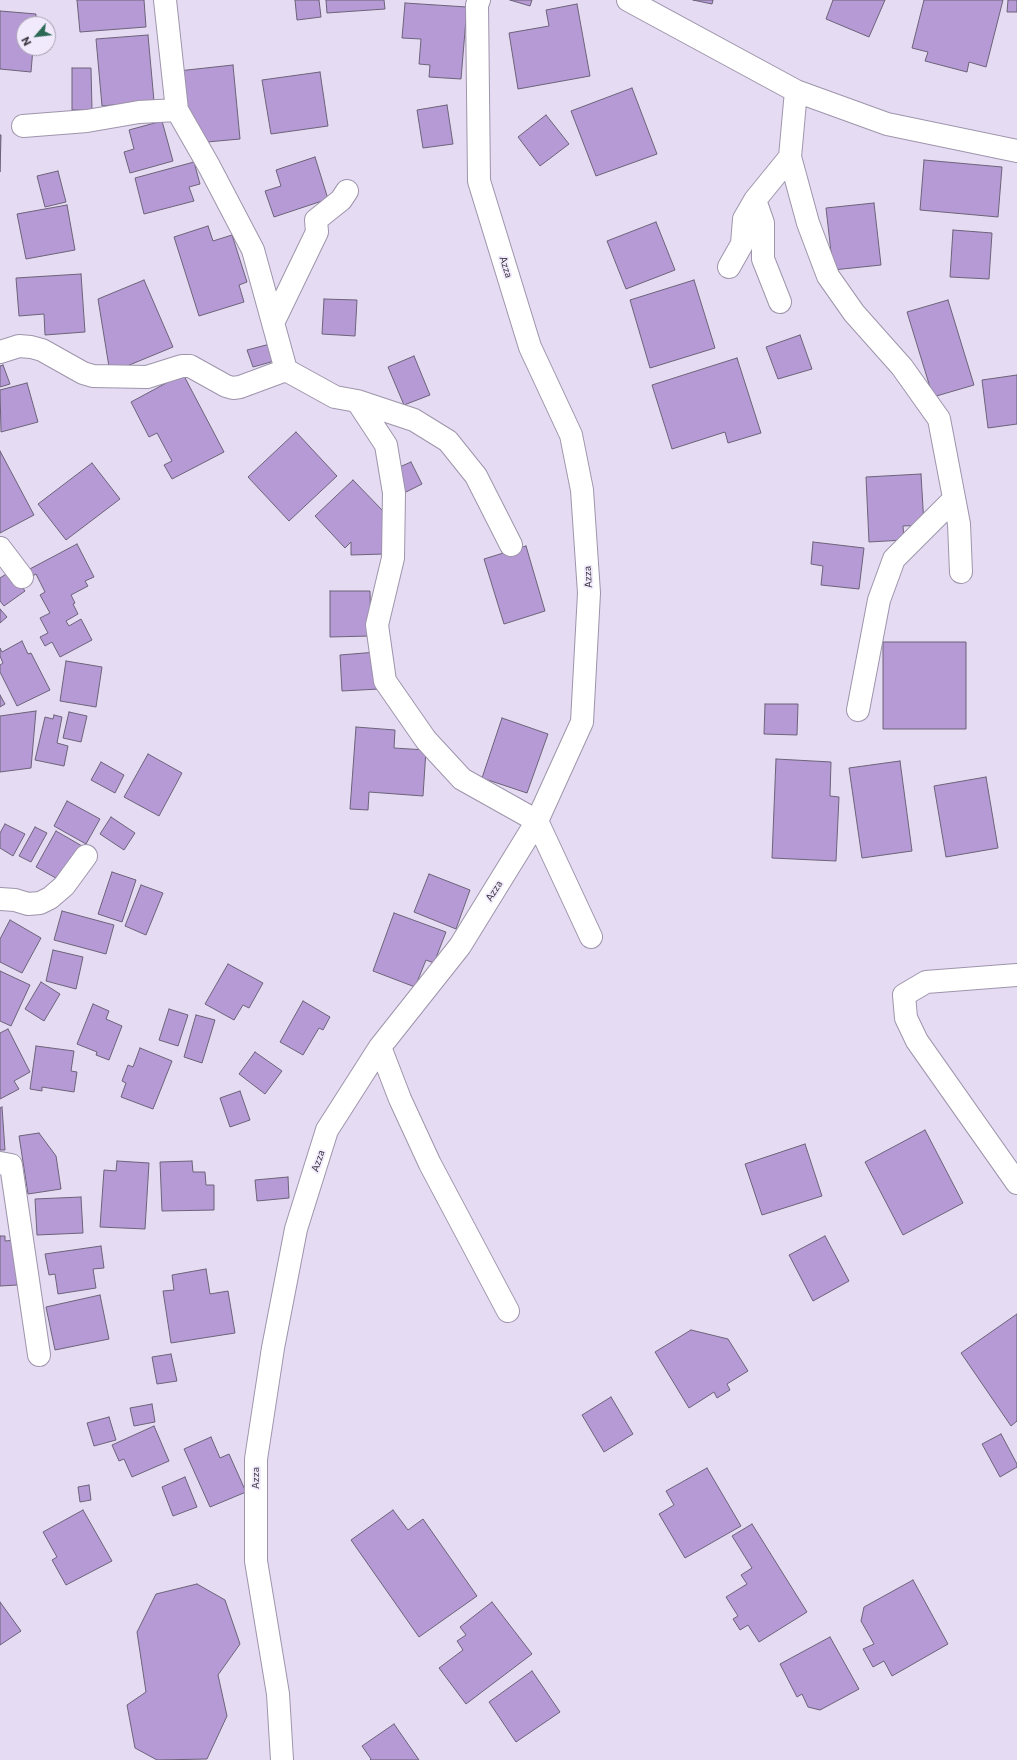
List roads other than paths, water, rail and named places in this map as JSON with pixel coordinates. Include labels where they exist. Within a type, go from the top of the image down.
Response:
[{"type":"street","points":[[165,0],[177,110],[209,166],[253,250],[286,370],[335,397],[357,401],[414,420],[448,441],[476,476],[511,545]]},
{"type":"street","name":"Azza","points":[[282,1760],[278,1694],[256,1561],[256,1459],[273,1348],[296,1229],[327,1130],[380,1047],[460,946],[537,821],[582,722],[589,592],[582,498],[571,435],[530,347],[480,181],[476,5],[479,0]]},
{"type":"street","points":[[628,0],[796,91],[887,124],[1017,151]]},
{"type":"street","points":[[796,91],[790,157],[808,223],[828,276],[854,313],[902,367],[939,419],[953,500],[959,524],[961,572]]},
{"type":"street","points":[[23,126],[87,121],[139,112],[177,110]]},
{"type":"street","points":[[729,267],[742,244],[744,219],[756,200],[790,157]]},
{"type":"street","points":[[273,323],[317,232],[316,220],[341,200],[347,191]]},
{"type":"street","points":[[756,200],[763,223],[763,259],[780,302]]},
{"type":"street","points":[[0,352],[19,346],[32,347],[42,350],[83,373],[93,376],[147,377],[182,366],[190,366],[226,386],[233,388],[240,387],[286,370]]},
{"type":"street","points":[[357,401],[386,445],[394,493],[393,558],[377,625],[385,682],[426,740],[462,779],[537,821],[591,937]]},
{"type":"street","points":[[858,710],[879,600],[894,559],[953,500]]},
{"type":"street","points":[[0,548],[22,577]]},
{"type":"street","points":[[0,899],[15,900],[28,904],[40,902],[50,898],[64,886],[86,856]]},
{"type":"street","points":[[1017,975],[926,982],[904,994],[906,1018],[917,1041],[1017,1183]]},
{"type":"street","points":[[380,1047],[400,1099],[430,1164],[508,1310]]},
{"type":"street","points":[[0,1163],[11,1165],[39,1355]]}]
